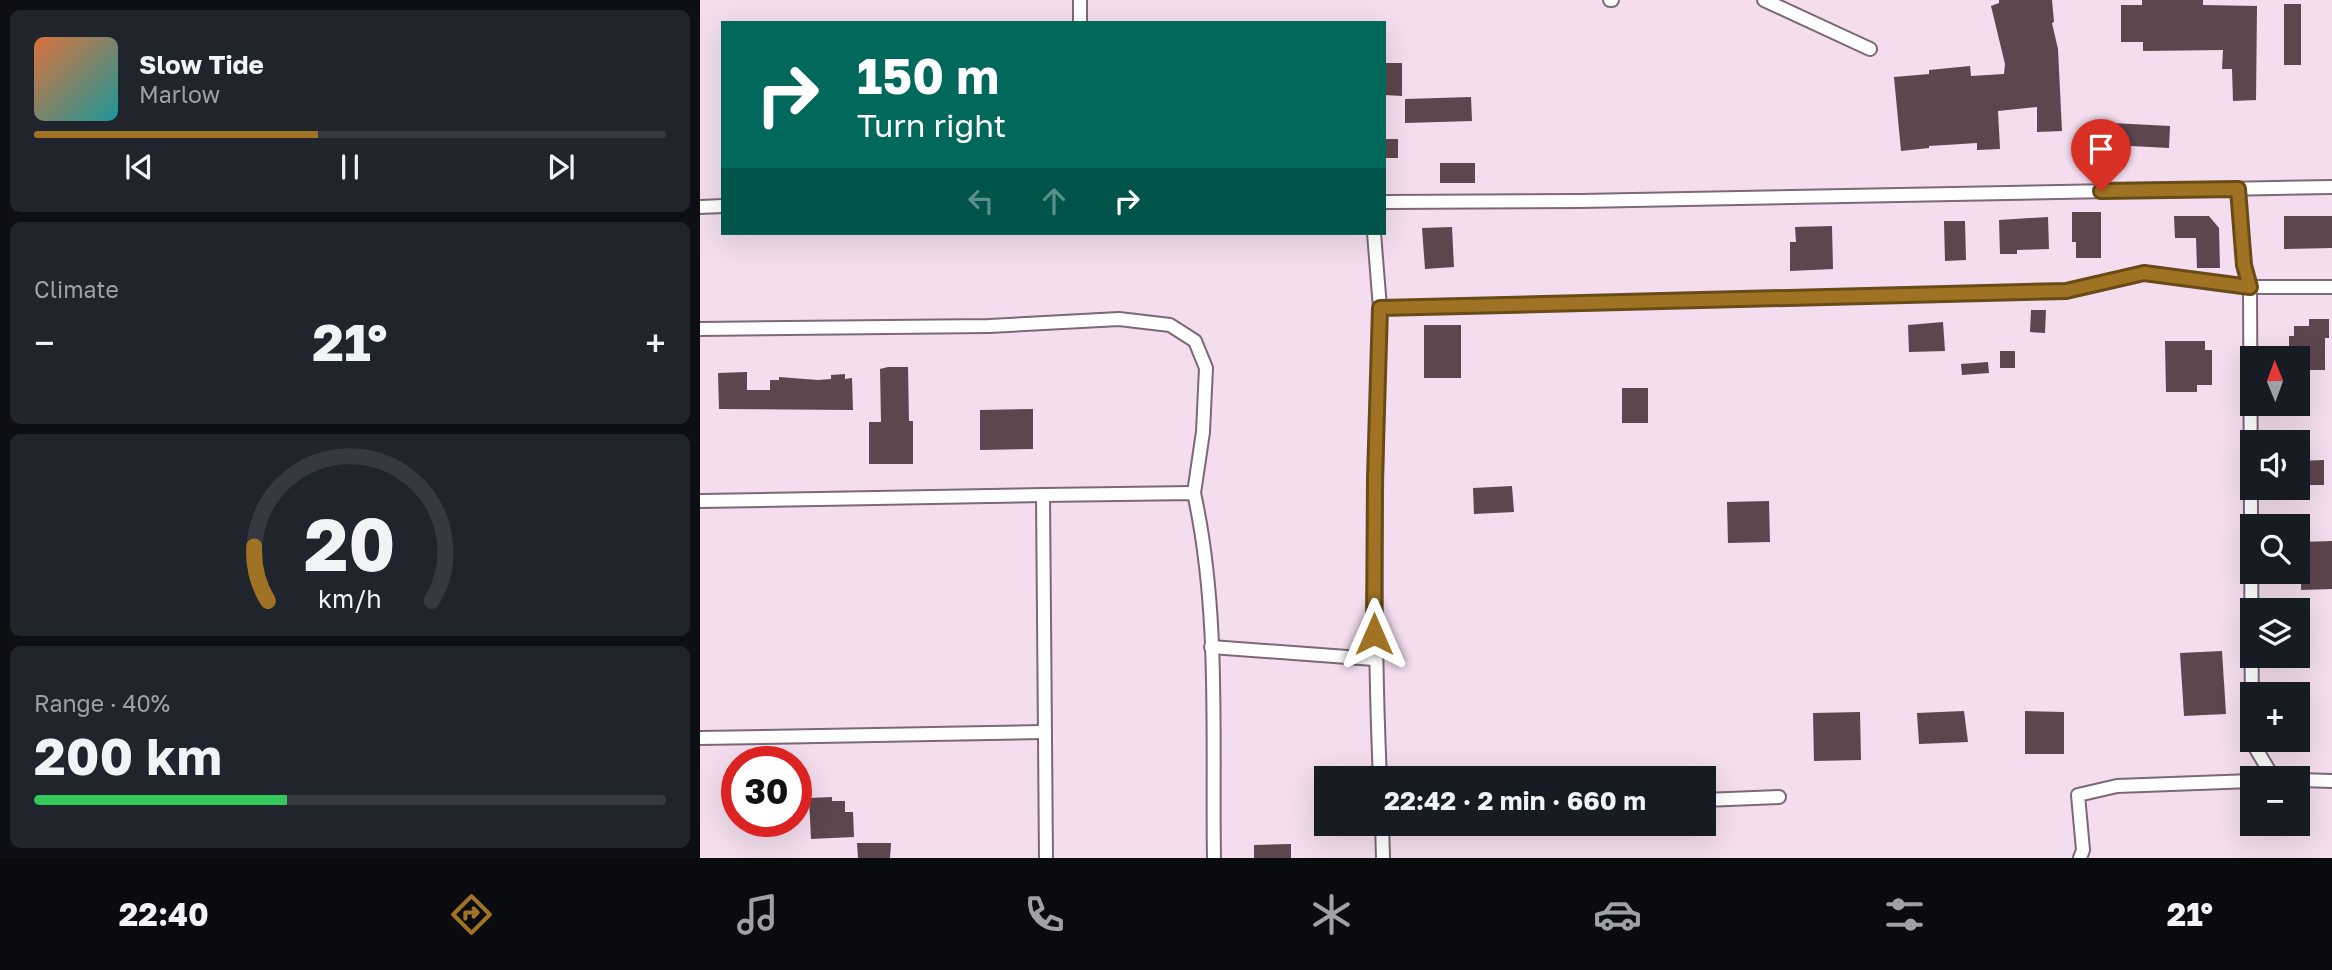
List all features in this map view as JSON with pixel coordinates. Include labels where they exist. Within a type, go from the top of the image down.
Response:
[{"type":"street","points":[[1080,0],[1080,21]]},
{"type":"street","points":[[1764,0],[1870,49]]},
{"type":"street","points":[[1386,202],[1593,201],[2332,187]]},
{"type":"street","points":[[2238,189],[2244,265],[2250,287],[2252,743],[2266,766]]},
{"type":"street","points":[[700,207],[721,206]]},
{"type":"street","points":[[1374,235],[1380,308],[1374,659],[1379,766]]},
{"type":"street","points":[[1380,308],[2066,291],[2144,273],[2250,287],[2332,287]]},
{"type":"street","points":[[700,329],[989,326],[1119,319],[1170,325],[1195,341],[1206,368],[1203,432],[1194,493],[1203,534],[1211,647],[1214,858]]},
{"type":"street","points":[[700,501],[1194,493]]},
{"type":"street","points":[[1044,495],[1043,732],[1046,858]]},
{"type":"street","points":[[1211,647],[1374,659]]},
{"type":"street","points":[[700,738],[1043,732]]},
{"type":"street","points":[[2310,780],[2332,781]]},
{"type":"street","points":[[2080,858],[2083,850],[2078,795],[2117,786],[2240,781]]},
{"type":"street","points":[[1716,800],[1779,797]]},
{"type":"street","points":[[1382,836],[1383,858]]},
{"type":"building","points":[[1999,0],[2052,0],[2052,23],[2058,49],[2062,131],[2037,132],[2037,107],[1998,111],[2000,149],[1977,150],[1977,143],[1901,151],[1894,77],[1970,66],[1971,76],[2004,74],[2005,64],[1991,6],[1999,3]]},
{"type":"building","points":[[2142,0],[2203,0],[2203,5],[2257,6],[2256,100],[2233,101],[2232,69],[2222,69],[2223,50],[2143,51],[2143,42],[2121,42],[2121,5],[2142,5]]},
{"type":"building","points":[[2284,4],[2301,4],[2301,65],[2284,65]]},
{"type":"building","points":[[1386,63],[1402,63],[1402,96],[1386,95]]},
{"type":"building","points":[[1471,97],[1472,121],[1405,123],[1405,99]]},
{"type":"building","points":[[2112,123],[2170,126],[2169,148],[2111,145]]},
{"type":"building","points":[[1386,139],[1398,139],[1398,158],[1386,158]]},
{"type":"building","points":[[1440,163],[1475,163],[1475,183],[1440,183]]},
{"type":"building","points":[[2072,212],[2101,212],[2101,258],[2076,258],[2076,242],[2072,242]]},
{"type":"building","points":[[2174,216],[2209,216],[2219,228],[2220,268],[2197,268],[2196,238],[2175,238]]},
{"type":"building","points":[[2284,216],[2332,216],[2332,248],[2284,249]]},
{"type":"building","points":[[2048,217],[2049,249],[2017,250],[2017,254],[2000,254],[1999,220]]},
{"type":"building","points":[[1944,221],[1965,221],[1966,260],[1945,261]]},
{"type":"building","points":[[1832,226],[1833,269],[1790,271],[1790,242],[1796,242],[1795,227]]},
{"type":"building","points":[[1452,227],[1454,267],[1425,269],[1422,228]]},
{"type":"building","points":[[2031,310],[2046,310],[2045,333],[2030,332]]},
{"type":"building","points":[[2309,319],[2329,319],[2329,338],[2325,338],[2325,370],[2310,370],[2310,346],[2289,346],[2289,336],[2294,336],[2294,326],[2309,326]]},
{"type":"building","points":[[1943,322],[1945,351],[1909,352],[1908,325]]},
{"type":"building","points":[[1424,325],[1461,325],[1461,378],[1424,378]]},
{"type":"building","points":[[2165,341],[2205,341],[2205,350],[2212,350],[2212,385],[2197,385],[2197,392],[2166,392]]},
{"type":"building","points":[[2000,351],[2015,351],[2015,368],[2000,368]]},
{"type":"building","points":[[1988,362],[1989,373],[1962,375],[1961,364]]},
{"type":"building","points":[[908,367],[909,421],[913,421],[913,464],[869,464],[869,422],[881,422],[880,369]]},
{"type":"building","points":[[747,372],[747,390],[770,390],[770,380],[779,380],[779,377],[818,380],[845,374],[845,379],[852,378],[853,410],[719,409],[718,373]]},
{"type":"building","points":[[1622,388],[1648,388],[1648,423],[1622,423]]},
{"type":"building","points":[[1033,409],[1033,449],[980,450],[980,410]]},
{"type":"building","points":[[2324,460],[2324,485],[2310,485],[2310,461]]},
{"type":"building","points":[[1512,486],[1514,512],[1474,514],[1473,488]]},
{"type":"building","points":[[1769,501],[1770,542],[1728,543],[1727,502]]},
{"type":"building","points":[[2332,541],[2332,589],[2301,590],[2301,584],[2310,584],[2310,542]]},
{"type":"building","points":[[2222,651],[2226,714],[2184,716],[2180,653]]},
{"type":"building","points":[[1964,711],[1968,742],[1919,744],[1917,713]]},
{"type":"building","points":[[2025,711],[2064,712],[2064,754],[2025,754]]},
{"type":"building","points":[[1860,712],[1861,760],[1814,761],[1813,713]]},
{"type":"building","points":[[832,797],[832,801],[845,801],[845,812],[853,812],[854,837],[811,839],[812,798]]},
{"type":"building","points":[[857,843],[891,843],[890,858],[858,858]]},
{"type":"building","points":[[1291,844],[1291,858],[1254,858],[1254,845]]},
{"type":"route","points":[[1374,634],[1380,308],[2066,291],[2144,273],[2250,287],[2244,265],[2238,189],[2101,191]]}]
